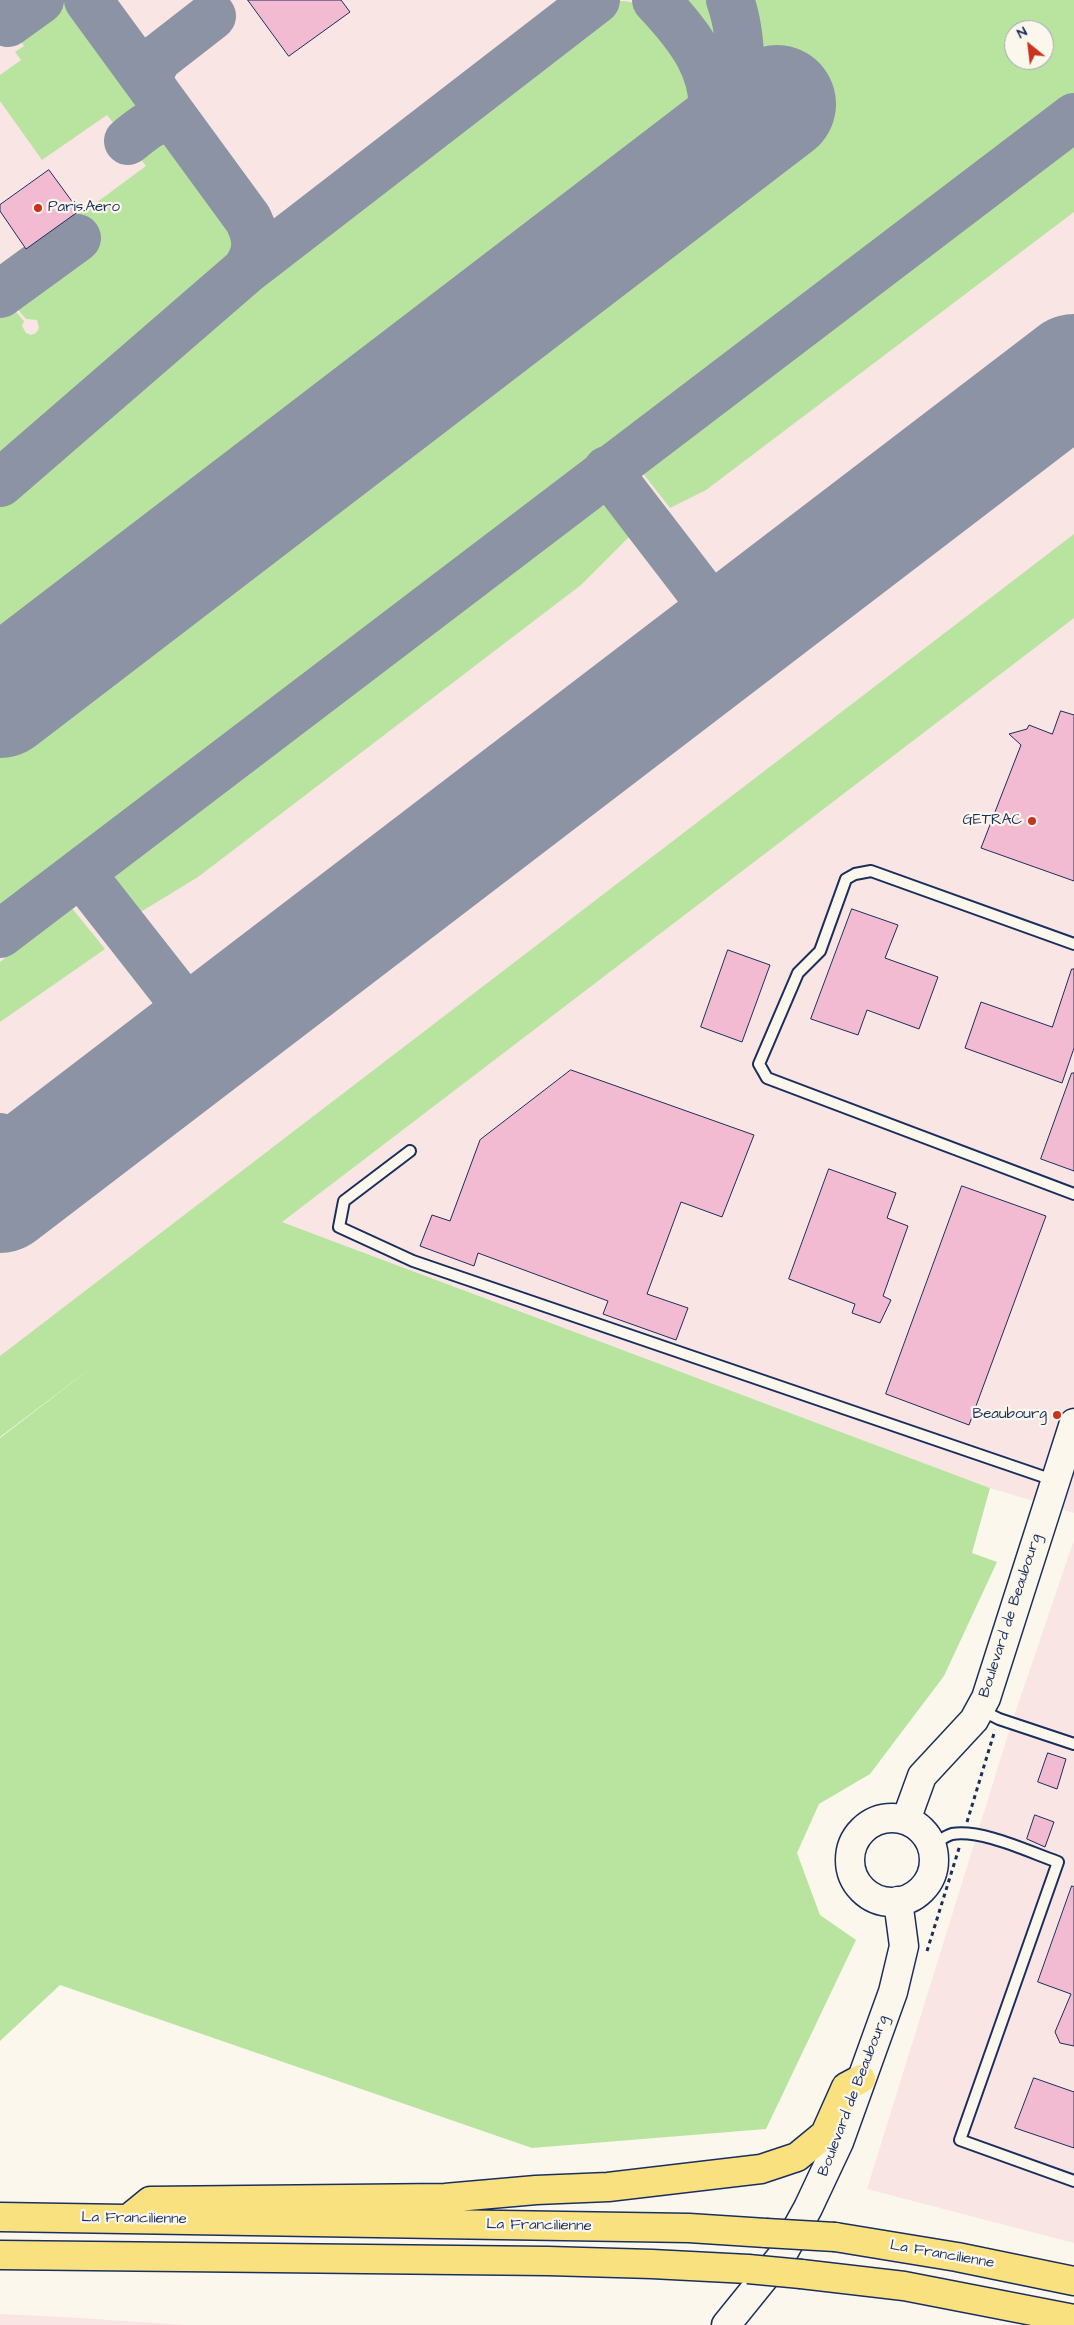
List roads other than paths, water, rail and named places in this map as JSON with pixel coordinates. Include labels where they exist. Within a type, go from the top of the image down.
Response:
[{"type":"highway","points":[[128,2219],[150,2201],[445,2198],[536,2190],[608,2187],[761,2168],[797,2157],[825,2134],[846,2086],[862,2080]]},
{"type":"highway","name":"La Francilienne","points":[[0,2217],[689,2228],[835,2237],[957,2256],[1074,2281]]},
{"type":"highway","points":[[0,2255],[558,2262],[748,2269],[904,2286],[1074,2318]]},
{"type":"main road","name":"Boulevard de Beaubourg","points":[[906,1820],[922,1776],[974,1720],[990,1714],[986,1698],[1074,1423]]},
{"type":"main road","points":[[893,1818],[906,1820],[926,1834],[931,1845],[934,1858],[933,1870],[928,1881],[910,1898],[898,1901],[884,1901],[871,1896],[860,1887],[851,1869],[851,1848],[857,1836],[873,1823],[893,1818]]},
{"type":"main road","name":"Boulevard de Beaubourg","points":[[726,2325],[781,2257],[808,2208],[839,2142],[893,1992],[904,1946],[898,1901]]},
{"type":"lane","points":[[1074,944],[871,871],[855,874],[846,879],[820,951],[798,973],[759,1064],[767,1078],[1074,1194]]},
{"type":"lane","points":[[410,1152],[344,1201],[339,1227],[413,1261],[1054,1481]]},
{"type":"lane","points":[[990,1714],[1074,1744]]},
{"type":"lane","points":[[931,1845],[949,1835],[964,1833],[995,1840],[1058,1862],[960,2140],[1074,2181]]},
{"type":"place","name":"Paris.Aero","points":[[38,208]]},
{"type":"place","name":"GETRAC","points":[[1032,821]]},
{"type":"place","name":"Beaubourg","points":[[1057,1415]]}]
